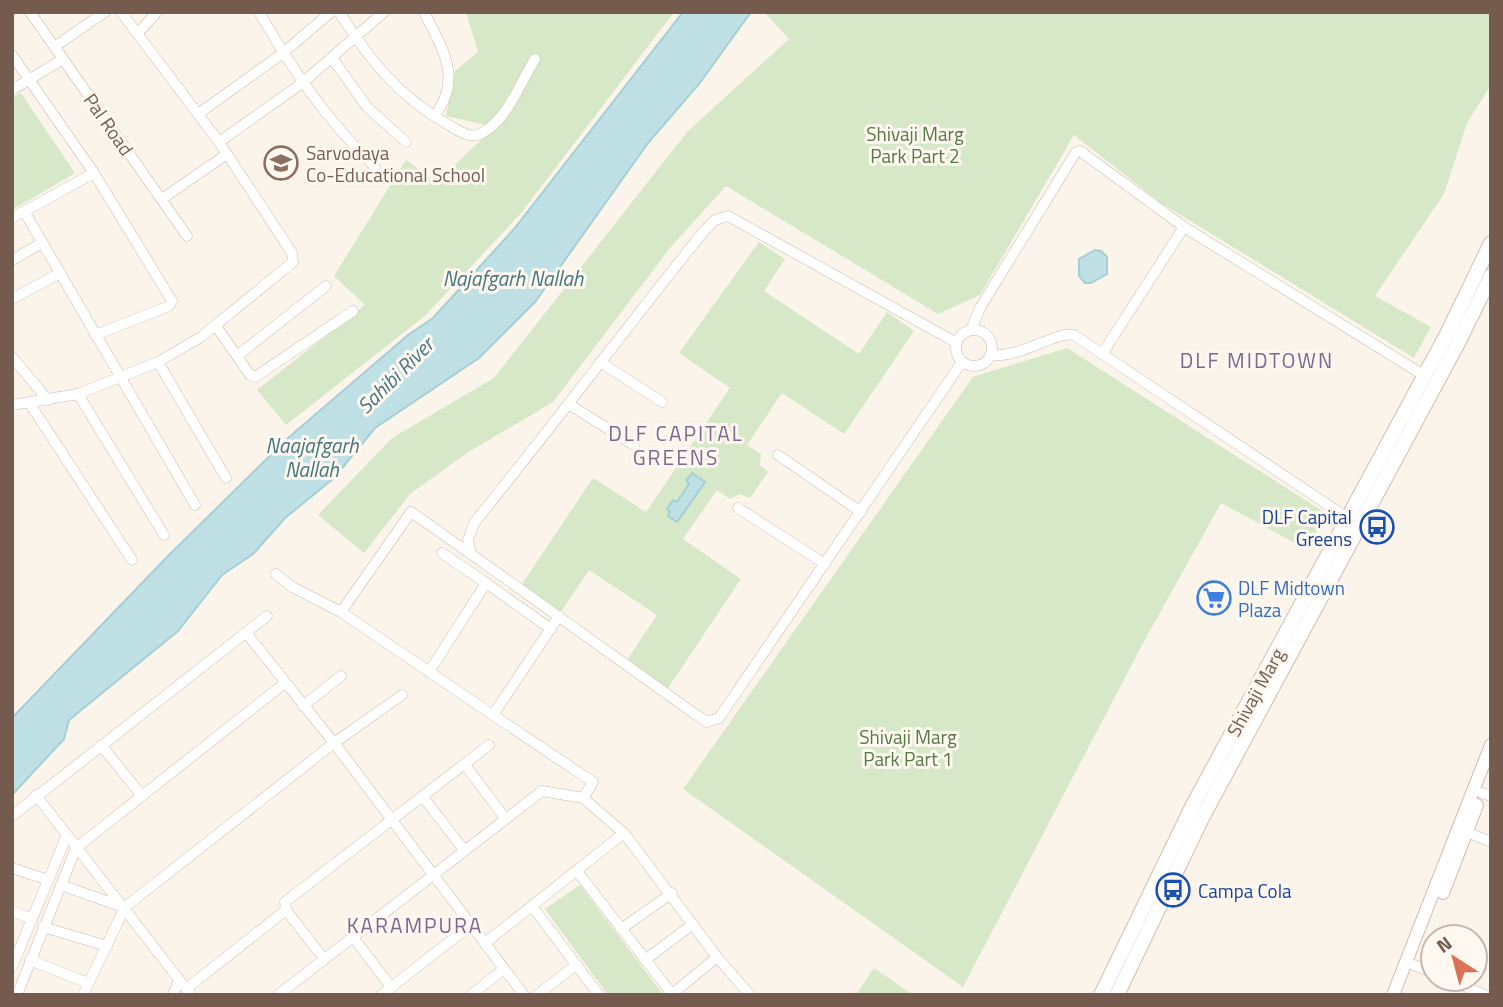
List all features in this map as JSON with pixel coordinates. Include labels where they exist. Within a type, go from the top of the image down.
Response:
[{"type":"main road","name":"Shivaji Marg","points":[[1101,995],[1192,807],[1425,376],[1491,243]]},
{"type":"main road","name":"Shivaji Marg","points":[[1117,995],[1202,818],[1457,345],[1491,275]]},
{"type":"street","name":"Pal Road","points":[[30,12],[187,236]]},
{"type":"street","points":[[54,47],[105,12]]},
{"type":"street","points":[[12,405],[78,394],[158,362],[216,326],[290,266],[294,257],[219,142],[121,12]]},
{"type":"street","points":[[138,33],[157,12]]},
{"type":"street","points":[[259,12],[302,84],[347,140],[375,167]]},
{"type":"street","points":[[198,114],[283,53],[331,12]]},
{"type":"street","points":[[339,12],[355,37],[392,83],[415,105],[466,134],[482,133],[498,121],[535,59]]},
{"type":"street","points":[[219,142],[302,84],[384,12]]},
{"type":"street","points":[[424,12],[452,79],[444,104],[434,116]]},
{"type":"street","points":[[12,55],[94,173],[172,301],[169,306],[95,335]]},
{"type":"street","points":[[332,58],[367,107],[406,142]]},
{"type":"street","points":[[12,90],[62,59]]},
{"type":"street","points":[[1349,519],[1068,334],[1017,354],[991,355],[978,366],[962,362],[957,353],[957,343],[962,335],[971,330],[980,308],[1076,152],[1080,151],[1184,228],[1425,376]]},
{"type":"street","points":[[162,199],[227,154]]},
{"type":"street","points":[[12,218],[94,173]]},
{"type":"street","points":[[24,211],[195,505]]},
{"type":"street","points":[[471,554],[468,540],[474,523],[570,405],[600,362],[704,231],[721,217],[738,222],[957,343]]},
{"type":"street","points":[[1102,354],[1184,228]]},
{"type":"street","points":[[12,260],[42,243]]},
{"type":"street","points":[[12,299],[60,273]]},
{"type":"street","points":[[236,356],[326,286]]},
{"type":"street","points":[[216,326],[250,375],[256,377],[353,311]]},
{"type":"street","points":[[971,330],[982,332],[990,339],[991,355]]},
{"type":"street","points":[[12,357],[48,400]]},
{"type":"street","points":[[158,362],[226,478]]},
{"type":"street","points":[[600,362],[662,402]]},
{"type":"street","points":[[341,612],[411,512],[688,709],[707,722],[714,721],[719,718],[962,362]]},
{"type":"street","points":[[78,394],[164,535]]},
{"type":"street","points":[[30,404],[132,560]]},
{"type":"street","points":[[570,405],[634,444]]},
{"type":"street","points":[[778,455],[861,512]]},
{"type":"street","points":[[738,508],[825,564]]},
{"type":"street","points":[[442,553],[551,629]]},
{"type":"street","points":[[276,574],[292,587],[341,612],[593,782],[583,798]]},
{"type":"street","points":[[429,672],[486,583]]},
{"type":"street","points":[[12,816],[267,616]]},
{"type":"street","points":[[493,715],[559,616]]},
{"type":"street","points":[[247,634],[334,743],[524,995]]},
{"type":"street","points":[[303,706],[341,676]]},
{"type":"street","points":[[18,994],[76,848],[285,684]]},
{"type":"street","points":[[83,995],[125,907],[334,743],[401,695]]},
{"type":"street","points":[[101,745],[142,796]]},
{"type":"street","points":[[324,959],[286,910],[285,902],[489,745]]},
{"type":"street","points":[[1394,995],[1491,745]]},
{"type":"street","points":[[465,765],[505,818]]},
{"type":"street","points":[[1402,995],[1466,832],[1486,794],[1491,769]]},
{"type":"street","points":[[281,994],[432,874],[542,792],[583,798],[624,833],[672,893],[717,957],[750,995]]},
{"type":"street","points":[[36,795],[189,992],[286,910]]},
{"type":"street","points":[[423,797],[464,850]]},
{"type":"street","points":[[1466,832],[1491,842]]},
{"type":"street","points":[[485,943],[624,833]]},
{"type":"street","points":[[13,962],[66,835]]},
{"type":"street","points":[[12,868],[48,880]]},
{"type":"street","points":[[577,871],[671,994],[717,957]]},
{"type":"street","points":[[61,885],[125,907]]},
{"type":"street","points":[[621,929],[672,893]]},
{"type":"street","points":[[532,906],[599,995]]},
{"type":"street","points":[[12,911],[32,919]]},
{"type":"street","points":[[645,960],[693,924]]},
{"type":"street","points":[[382,995],[471,925]]},
{"type":"street","points":[[43,927],[107,946]]},
{"type":"street","points":[[353,937],[391,988]]},
{"type":"street","points":[[30,960],[88,983]]},
{"type":"street","points":[[537,995],[576,965]]},
{"type":"street","points":[[1414,965],[1419,967]]},
{"type":"street","points":[[471,995],[504,969]]},
{"type":"street","points":[[173,995],[180,979]]},
{"type":"green space","points":[[466,12],[674,12],[522,212],[426,315],[286,425],[257,390],[365,305],[334,276],[406,160],[436,182],[495,127],[446,116],[455,71],[478,52]]},
{"type":"green space","name":"Shivaji Marg Park Part 2","points":[[764,12],[1491,12],[1491,85],[1467,123],[1444,194],[1375,296],[1431,327],[1414,358],[1161,203],[1074,135],[980,295],[938,314],[726,186],[670,248],[553,402],[467,453],[410,494],[364,553],[318,515],[392,438],[494,378],[687,132],[789,39]]},
{"type":"green space","points":[[21,93],[75,173],[12,210],[12,98]]},
{"type":"green space","points":[[759,242],[785,259],[764,291],[859,354],[887,312],[914,331],[844,434],[782,393],[747,445],[761,454],[760,465],[768,472],[750,498],[739,494],[730,499],[717,490],[683,539],[741,579],[668,688],[627,660],[657,615],[589,570],[560,613],[520,587],[593,478],[646,512],[730,388],[679,353]]},
{"type":"green space","name":"Shivaji Marg Park Part 1","points":[[1067,348],[1327,514],[1306,549],[1221,503],[1142,645],[963,987],[683,789],[973,377]]},
{"type":"green space","points":[[580,885],[661,992],[657,995],[608,995],[545,909]]},
{"type":"green space","points":[[874,968],[913,995],[856,995]]},
{"type":"water","points":[[683,12],[751,12],[699,84],[648,143],[535,302],[479,358],[375,428],[334,478],[285,518],[253,554],[222,575],[178,631],[69,720],[64,739],[12,795],[12,718],[167,557],[288,438],[408,335],[433,318],[514,229]]},
{"type":"water","points":[[1095,250],[1101,251],[1107,257],[1107,274],[1091,283],[1085,283],[1079,276],[1079,259]]},
{"type":"water","points":[[692,473],[705,482],[677,522],[668,516],[670,512],[667,509],[673,500],[677,502],[689,484],[686,481]]},
{"type":"place","name":"Sarvodaya Co-Educational School","points":[[281,163]]},
{"type":"place","name":"DLF Capital Greens","points":[[1377,527]]},
{"type":"place","name":"DLF Midtown Plaza","points":[[1214,598]]},
{"type":"place","name":"Campa Cola","points":[[1173,890]]},
{"type":"district","name":"DLF MIDTOWN","points":[[1257,360]]},
{"type":"district","name":"DLF CAPITAL GREENS","points":[[676,445]]},
{"type":"district","name":"KARAMPURA","points":[[415,925]]},
{"type":"water label","name":"Najafgarh Nallah","points":[[513,278]]},
{"type":"water label","name":"Sahibi River","points":[[395,375]]},
{"type":"water label","name":"Naajafgarh Nallah","points":[[312,457]]}]
